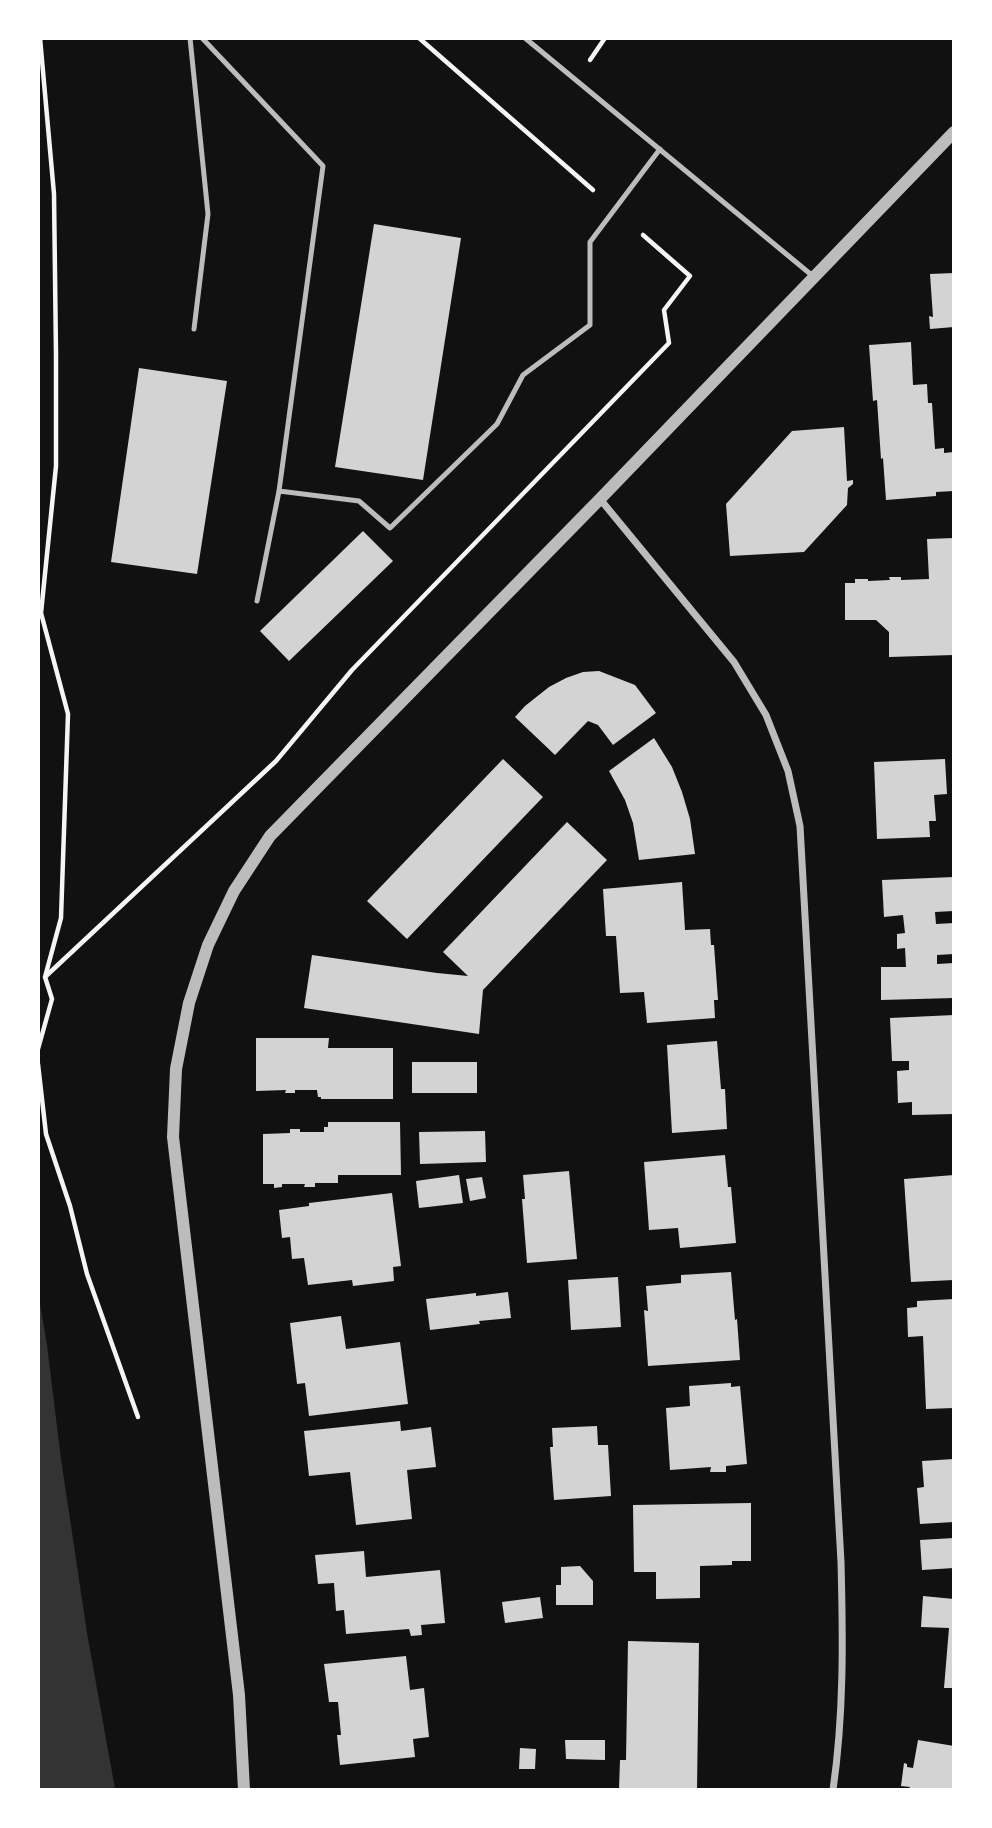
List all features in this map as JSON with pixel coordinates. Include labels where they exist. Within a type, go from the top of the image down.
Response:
[{"type":"street","points":[[244,1790],[239,1695],[173,1137],[176,1069],[189,1003],[208,945],[229,902],[270,836],[954,132]]},
{"type":"street","points":[[600,499],[734,662],[766,715],[788,771],[800,826],[841,1562],[843,1670],[833,1790]]},
{"type":"lane","points":[[190,38],[208,214],[194,329]]},
{"type":"lane","points":[[202,38],[323,166],[279,491],[257,601]]},
{"type":"lane","points":[[525,38],[814,276]]},
{"type":"lane","points":[[279,491],[359,501],[390,528],[497,424],[523,375],[590,325],[590,242],[660,149]]},
{"type":"path","points":[[38,1049],[52,999],[45,976],[61,918],[68,714],[41,613],[56,466],[56,355],[54,194],[40,38]]},
{"type":"path","points":[[419,38],[593,190]]},
{"type":"path","points":[[45,976],[276,761],[352,670],[669,343],[664,310],[690,276],[643,235]]},
{"type":"path","points":[[38,1064],[46,1134],[70,1206],[87,1274],[138,1417]]},
{"type":"shaded area","points":[[39,1298],[87,1633],[115,1789],[39,1789]]},
{"type":"building","points":[[374,224],[461,238],[423,480],[335,467]]},
{"type":"building","points":[[954,273],[954,327],[930,329],[929,316],[933,317],[930,274]]},
{"type":"building","points":[[911,342],[913,385],[927,384],[928,403],[932,403],[935,449],[944,448],[944,453],[954,452],[954,491],[936,492],[936,496],[886,500],[877,400],[873,401],[869,345]]},
{"type":"building","points":[[139,368],[227,381],[197,574],[111,562]]},
{"type":"building","points":[[844,427],[847,481],[853,480],[853,484],[848,488],[847,505],[804,552],[730,556],[726,504],[792,431]]},
{"type":"building","points":[[363,531],[393,561],[289,661],[260,631]]},
{"type":"building","points":[[954,538],[954,655],[889,657],[889,632],[876,620],[845,620],[845,583],[855,583],[855,579],[890,580],[889,577],[901,577],[901,580],[929,579],[927,539]]},
{"type":"building","points":[[599,671],[635,685],[656,713],[613,745],[598,725],[588,721],[555,755],[515,717],[549,687],[583,672]]},
{"type":"building","points":[[654,738],[672,767],[682,792],[690,819],[695,854],[639,860],[633,823],[625,800],[609,771]]},
{"type":"building","points":[[503,759],[543,797],[407,939],[367,901]]},
{"type":"building","points":[[945,759],[947,794],[934,795],[936,821],[929,821],[930,837],[877,839],[874,762]]},
{"type":"building","points":[[567,822],[607,860],[483,990],[479,1034],[304,1008],[312,955],[468,976],[443,952]]},
{"type":"building","points":[[954,877],[954,911],[935,912],[936,924],[954,923],[954,954],[937,955],[937,964],[954,963],[954,998],[881,1000],[881,967],[906,967],[905,948],[897,949],[897,934],[905,933],[903,915],[884,917],[882,880]]},
{"type":"building","points":[[682,882],[685,930],[710,929],[711,945],[714,945],[718,1000],[714,1000],[715,1018],[647,1023],[644,992],[620,993],[616,936],[606,936],[603,889]]},
{"type":"building","points":[[954,1015],[954,1114],[912,1115],[912,1102],[898,1103],[897,1071],[909,1070],[909,1061],[892,1061],[890,1018]]},
{"type":"building","points":[[256,1038],[329,1038],[328,1048],[393,1048],[393,1099],[321,1099],[317,1090],[295,1090],[295,1093],[285,1093],[286,1090],[256,1091]]},
{"type":"building","points":[[717,1041],[721,1089],[725,1089],[727,1129],[672,1133],[667,1045]]},
{"type":"building","points":[[412,1062],[477,1062],[477,1093],[412,1093]]},
{"type":"building","points":[[328,1122],[400,1122],[401,1175],[338,1175],[338,1183],[315,1183],[315,1187],[282,1184],[282,1187],[274,1188],[274,1184],[263,1184],[263,1134],[290,1133],[290,1129],[300,1129],[300,1132],[324,1132]]},
{"type":"building","points":[[485,1131],[486,1162],[420,1164],[419,1132]]},
{"type":"building","points":[[725,1155],[736,1243],[680,1248],[678,1228],[649,1230],[644,1162]]},
{"type":"building","points":[[569,1171],[577,1259],[527,1263],[523,1175]]},
{"type":"building","points":[[459,1175],[463,1203],[419,1208],[416,1181]]},
{"type":"building","points":[[954,1175],[954,1280],[911,1282],[904,1179]]},
{"type":"building","points":[[482,1177],[486,1198],[470,1201],[466,1179]]},
{"type":"building","points":[[392,1193],[401,1266],[393,1267],[394,1281],[353,1286],[352,1280],[308,1285],[304,1258],[292,1259],[290,1237],[282,1238],[279,1210],[309,1206],[309,1203]]},
{"type":"building","points":[[731,1272],[740,1360],[648,1366],[644,1310],[648,1311],[646,1286],[681,1283],[681,1275]]},
{"type":"building","points":[[618,1277],[621,1327],[571,1330],[568,1280]]},
{"type":"building","points":[[508,1292],[511,1318],[430,1330],[426,1299]]},
{"type":"building","points":[[954,1299],[954,1408],[926,1409],[923,1336],[908,1337],[907,1308],[917,1307],[917,1301]]},
{"type":"building","points":[[341,1316],[346,1349],[400,1342],[408,1404],[309,1416],[305,1383],[297,1384],[290,1323]]},
{"type":"building","points":[[731,1383],[731,1387],[740,1386],[747,1464],[726,1466],[726,1472],[710,1472],[711,1467],[670,1470],[666,1408],[690,1406],[689,1386]]},
{"type":"building","points":[[400,1421],[401,1431],[431,1427],[436,1467],[407,1470],[412,1519],[356,1525],[350,1472],[309,1476],[304,1431]]},
{"type":"building","points":[[597,1426],[598,1445],[608,1445],[611,1496],[554,1500],[550,1447],[553,1447],[552,1428]]},
{"type":"building","points":[[954,1459],[954,1522],[920,1524],[917,1488],[924,1487],[922,1461]]},
{"type":"building","points":[[751,1503],[751,1561],[732,1561],[732,1565],[700,1566],[700,1598],[656,1599],[656,1572],[634,1572],[633,1505]]},
{"type":"building","points":[[954,1538],[954,1568],[922,1570],[920,1540]]},
{"type":"building","points":[[364,1551],[366,1577],[440,1570],[445,1623],[421,1625],[422,1635],[411,1636],[409,1629],[346,1634],[344,1610],[336,1611],[334,1583],[318,1584],[315,1555]]},
{"type":"building","points":[[580,1566],[593,1581],[593,1605],[556,1605],[556,1585],[561,1585],[561,1567]]},
{"type":"building","points":[[923,1596],[954,1599],[954,1688],[944,1688],[949,1628],[921,1627]]},
{"type":"building","points":[[540,1597],[543,1618],[505,1623],[502,1602]]},
{"type":"building","points":[[628,1641],[699,1643],[697,1789],[619,1789],[620,1760],[626,1760]]},
{"type":"building","points":[[406,1656],[410,1690],[424,1688],[429,1737],[413,1739],[415,1757],[340,1765],[338,1702],[329,1702],[324,1664]]},
{"type":"building","points":[[565,1740],[605,1740],[605,1760],[566,1759]]},
{"type":"building","points":[[918,1740],[954,1746],[954,1789],[909,1789],[910,1787],[901,1786],[904,1763],[913,1768]]},
{"type":"building","points":[[520,1748],[536,1749],[535,1769],[519,1769]]}]
